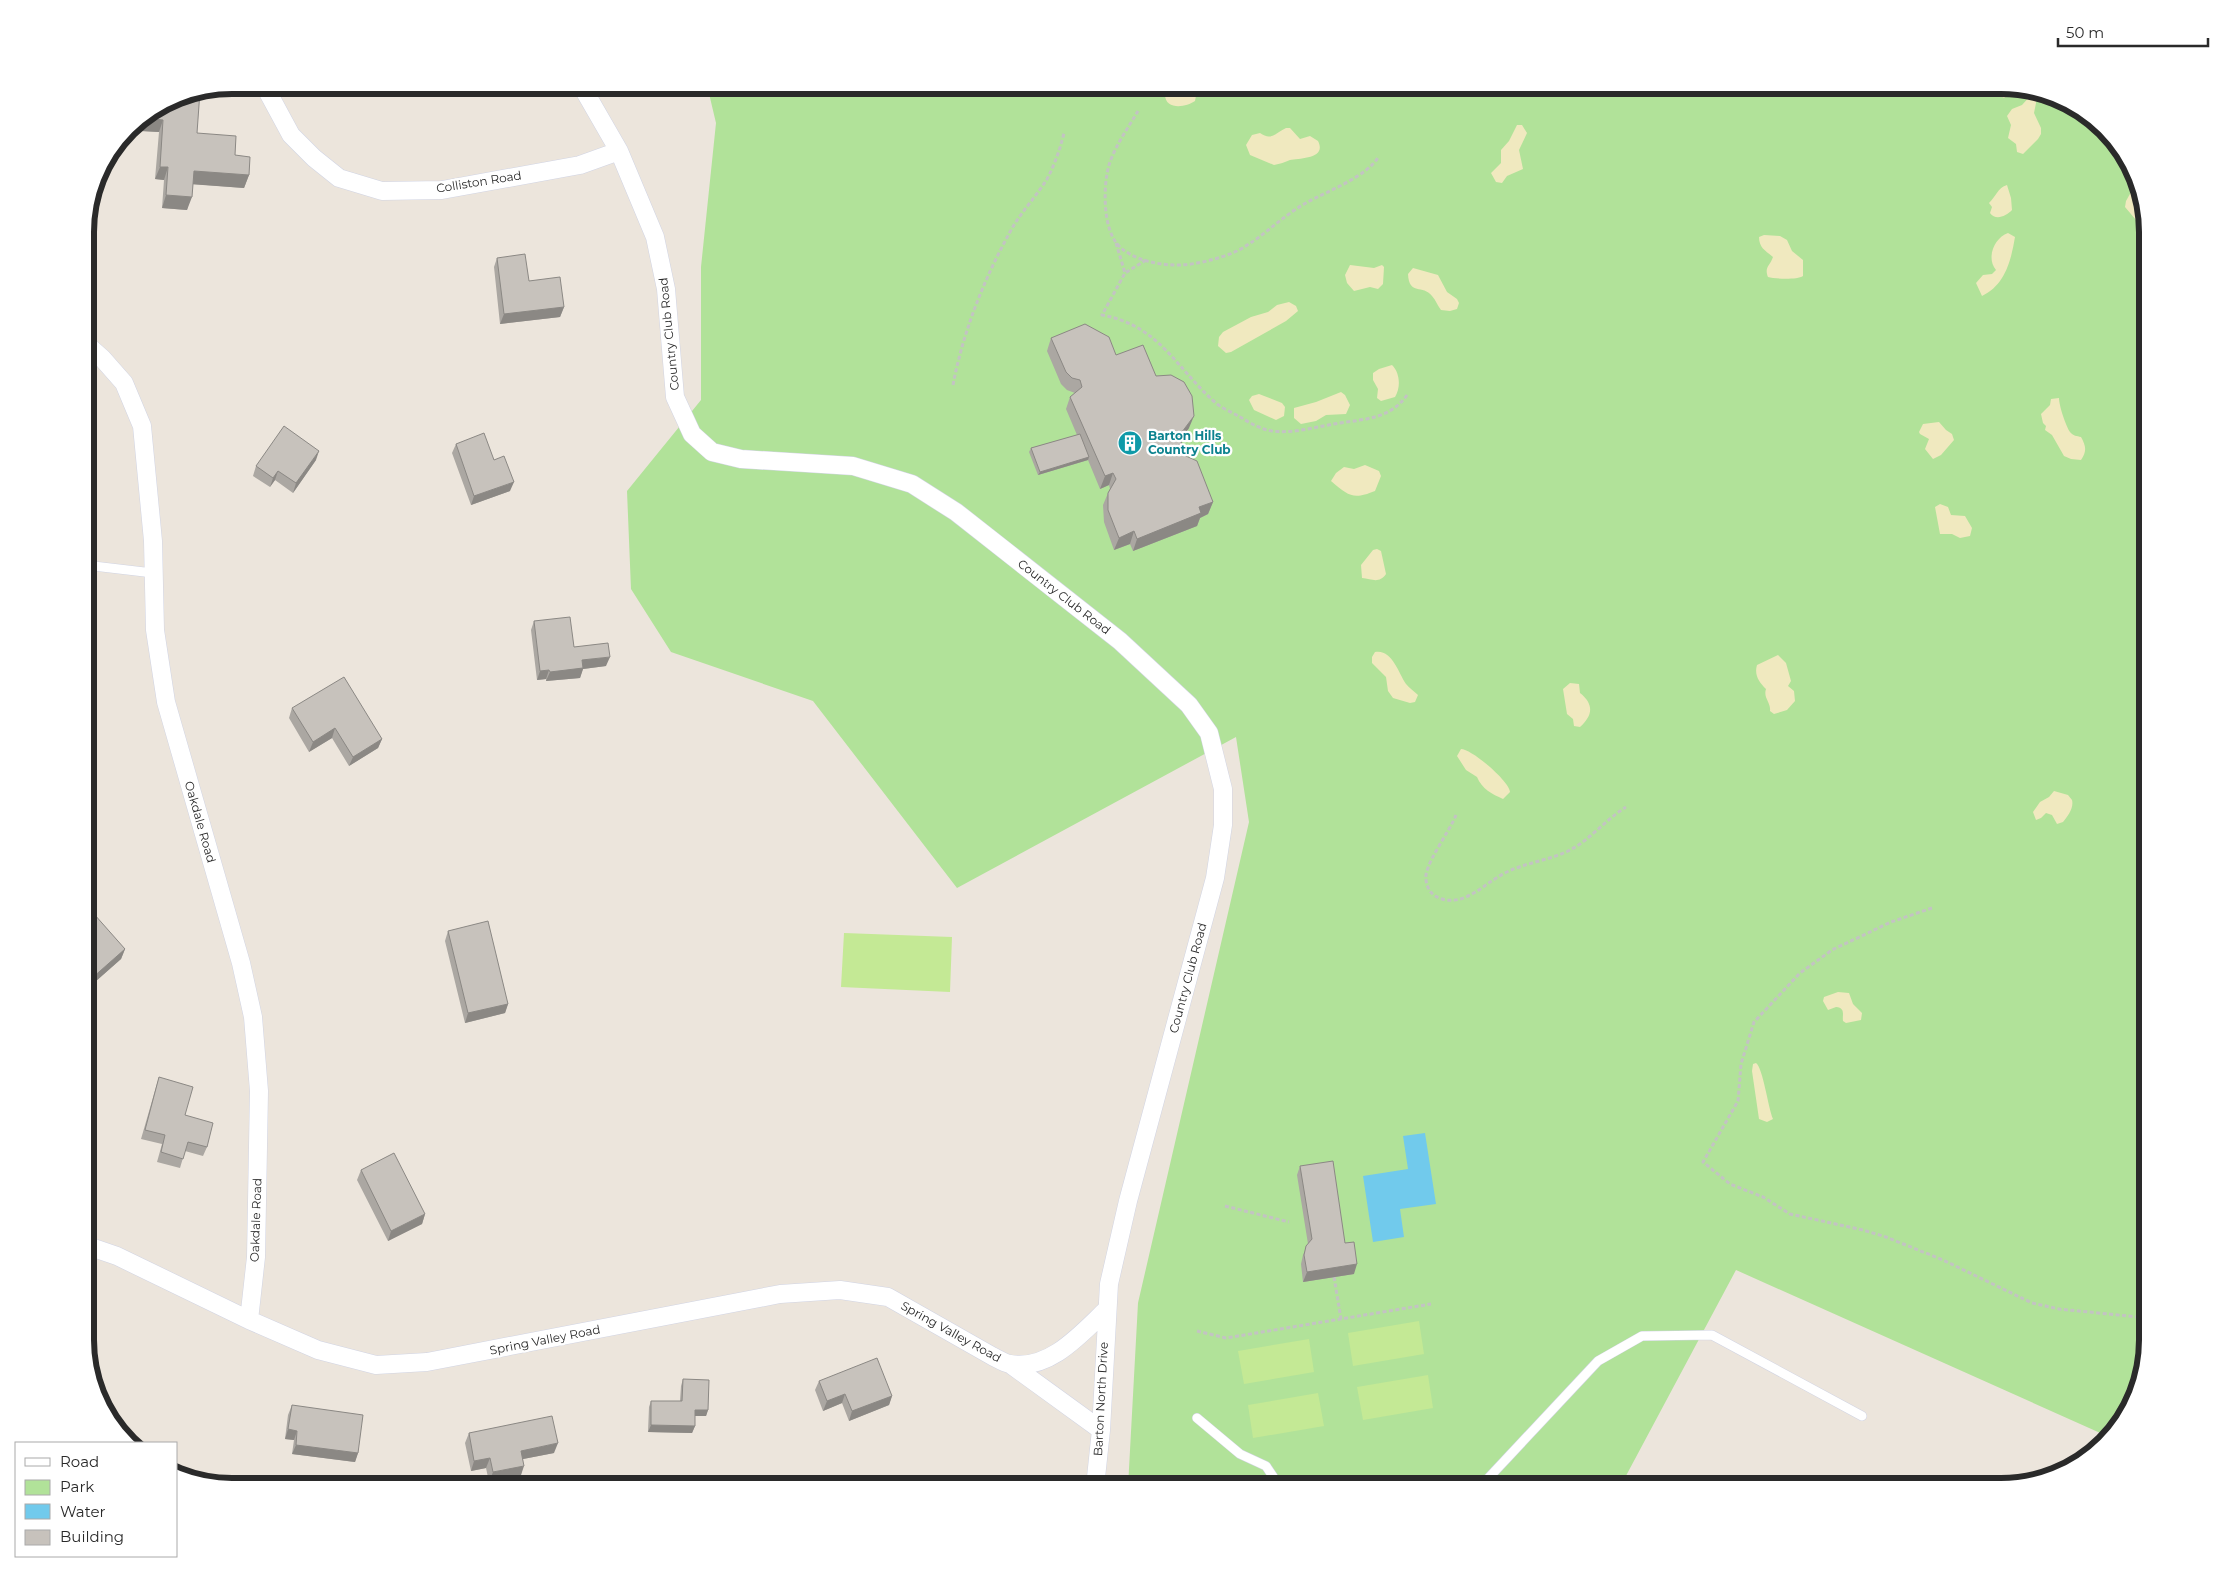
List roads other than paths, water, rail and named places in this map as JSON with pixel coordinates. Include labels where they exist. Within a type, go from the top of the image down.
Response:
[{"type":"street","name":"Colliston Road","points":[[269,94],[291,135],[314,158],[339,178],[382,191],[442,190],[580,165],[619,151]]},
{"type":"street","name":"Country Club Road","points":[[586,94],[619,151],[655,237],[666,289],[675,397],[692,434],[712,452],[734,458],[853,466],[912,484],[956,512],[1120,641],[1189,705],[1208,733],[1223,789],[1223,825],[1215,878],[1128,1201],[1109,1284],[1106,1310]]},
{"type":"street","name":"Oakdale Road","points":[[94,351],[124,383],[142,426],[153,541],[155,630],[166,702],[241,963],[253,1016],[259,1091],[256,1257],[249,1320]]},
{"type":"street","name":"Spring Valley Road","points":[[94,1248],[117,1256],[249,1320],[318,1350],[376,1365],[427,1362],[780,1294],[840,1290],[888,1298],[992,1356],[1010,1364],[1089,1420],[1100,1430]]},
{"type":"street","name":"Spring Valley Road","points":[[1010,1364],[1024,1364],[1043,1360],[1073,1342],[1106,1310]]},
{"type":"street","name":"Barton North Drive","points":[[1096,1478],[1106,1310]]},
{"type":"lane","points":[[94,566],[153,573]]},
{"type":"lane","points":[[1488,1478],[1598,1361],[1642,1336],[1712,1335],[1862,1416]]},
{"type":"lane","points":[[1197,1418],[1240,1454],[1266,1466],[1274,1478]]},
{"type":"water","points":[[1425,1133],[1436,1204],[1400,1209],[1404,1237],[1373,1242],[1363,1176],[1408,1169],[1403,1136]]},
{"type":"place","name":"Barton Hills Country Club","points":[[1130,443]]}]
